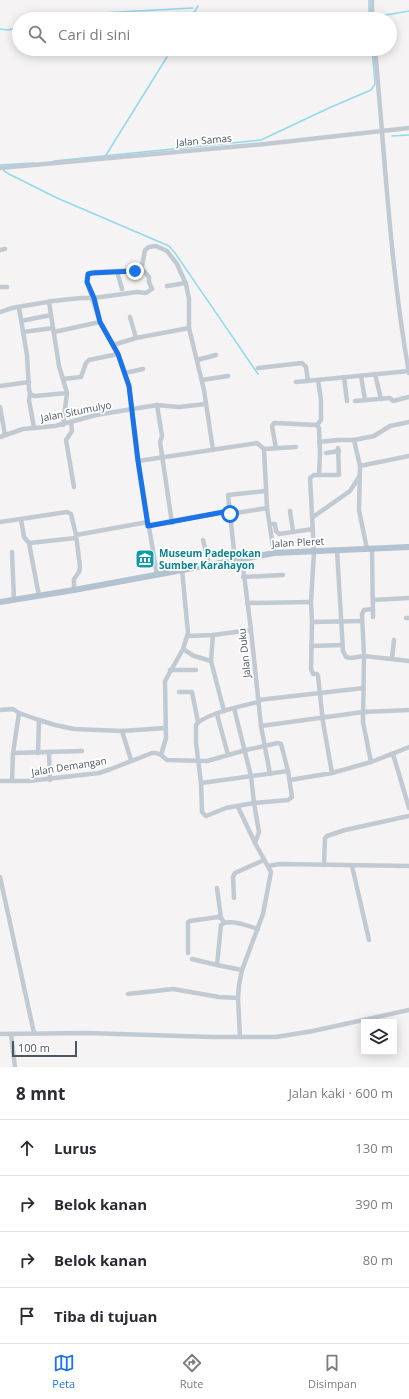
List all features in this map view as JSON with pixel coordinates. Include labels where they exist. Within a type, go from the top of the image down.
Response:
[{"type":"main road","name":"Jalan Pleret","points":[[0,602],[74,590],[274,553],[409,546]]},
{"type":"street","points":[[372,0],[372,12]]},
{"type":"street","points":[[296,382],[409,372],[392,244],[376,56]]},
{"type":"street","name":"Jalan Samas","points":[[0,168],[265,144],[409,128]]},
{"type":"street","points":[[142,269],[147,248],[156,246],[162,248],[178,264],[186,283],[190,299],[189,328],[202,380],[213,450]]},
{"type":"street","points":[[142,269],[138,271],[95,272],[88,274],[87,282],[94,298],[100,322],[118,354],[129,386],[138,461],[156,575]]},
{"type":"street","points":[[0,312],[12,308],[81,298],[94,298],[137,292],[145,294],[152,290],[149,277],[142,269]]},
{"type":"street","points":[[117,272],[122,289]]},
{"type":"street","points":[[167,286],[186,283]]},
{"type":"street","points":[[0,287],[7,287]]},
{"type":"street","points":[[49,302],[53,330],[67,393],[63,424]]},
{"type":"street","points":[[19,308],[27,355],[30,392],[29,400],[34,428]]},
{"type":"street","points":[[21,321],[51,315]]},
{"type":"street","points":[[130,317],[136,338]]},
{"type":"street","points":[[23,332],[53,330],[100,322]]},
{"type":"street","points":[[113,345],[136,338],[189,328]]},
{"type":"street","points":[[63,379],[81,377],[86,363],[89,360],[118,354]]},
{"type":"street","points":[[197,360],[216,355]]},
{"type":"street","points":[[258,368],[302,363],[306,367],[308,381]]},
{"type":"street","points":[[125,373],[143,369]]},
{"type":"street","points":[[375,374],[381,399]]},
{"type":"street","points":[[202,380],[228,376]]},
{"type":"street","points":[[361,376],[365,400]]},
{"type":"street","points":[[344,377],[347,401]]},
{"type":"street","points":[[317,425],[321,420],[321,400],[318,380]]},
{"type":"street","points":[[0,386],[29,382]]},
{"type":"street","points":[[30,392],[31,395],[35,396],[67,393]]},
{"type":"street","points":[[355,401],[390,398],[393,401],[409,398]]},
{"type":"street","name":"Jalan Situmulyo","points":[[0,437],[17,430],[63,424],[96,415],[132,409],[157,405],[179,407],[206,404]]},
{"type":"street","points":[[157,405],[162,436],[160,440],[172,523]]},
{"type":"street","points":[[0,407],[5,435]]},
{"type":"street","points":[[71,422],[72,431],[66,440],[74,487]]},
{"type":"street","points":[[319,442],[354,440],[374,436],[390,426],[409,422]]},
{"type":"street","points":[[276,448],[272,426],[274,423],[317,425]]},
{"type":"street","points":[[317,425],[319,428],[319,475]]},
{"type":"street","points":[[354,440],[360,466],[359,514],[369,549],[373,617]]},
{"type":"street","points":[[138,461],[257,444],[264,449],[296,448]]},
{"type":"street","points":[[264,449],[267,508],[274,553]]},
{"type":"street","points":[[326,453],[339,450],[339,475],[313,475],[310,478],[314,552],[311,602],[311,669],[313,674],[317,674],[318,676],[322,717],[332,773]]},
{"type":"street","points":[[360,466],[409,456]]},
{"type":"street","points":[[313,517],[350,491],[360,475]]},
{"type":"street","name":"Jalan Duku","points":[[266,491],[228,495],[229,512],[247,603],[261,726],[270,774]]},
{"type":"street","points":[[29,543],[148,524],[172,523],[229,512],[267,508]]},
{"type":"street","points":[[290,511],[292,532]]},
{"type":"street","points":[[0,522],[67,512],[69,513],[73,517],[80,567],[79,572],[74,579],[74,590]]},
{"type":"street","points":[[21,519],[24,537],[29,543],[39,596]]},
{"type":"street","points":[[270,524],[275,524],[276,531],[279,534],[313,529]]},
{"type":"street","points":[[203,540],[209,564]]},
{"type":"street","points":[[337,550],[342,651],[346,657],[351,658],[364,656],[409,661]]},
{"type":"street","points":[[12,552],[14,600]]},
{"type":"street","points":[[179,692],[192,692],[198,722],[196,728],[198,761],[204,815],[208,816],[226,808],[290,799],[292,797],[290,780],[281,744],[278,743],[214,759],[198,761],[167,760],[161,755],[166,742],[164,684],[170,670],[183,649],[188,636],[182,570]]},
{"type":"street","points":[[243,577],[283,574]]},
{"type":"street","points":[[373,600],[409,598]]},
{"type":"street","points":[[247,603],[311,602]]},
{"type":"street","points":[[371,762],[363,722],[364,656],[362,614],[364,610],[373,609]]},
{"type":"street","points":[[312,622],[362,621]]},
{"type":"street","points":[[188,636],[251,630]]},
{"type":"street","points":[[213,634],[212,661],[224,711]]},
{"type":"street","points":[[392,658],[394,640]]},
{"type":"street","points":[[311,646],[342,645]]},
{"type":"street","points":[[183,649],[194,656],[212,661]]},
{"type":"street","points":[[170,670],[196,670]]},
{"type":"street","points":[[198,722],[202,719],[224,711],[258,701],[320,692],[364,688]]},
{"type":"street","points":[[234,708],[252,776],[254,803],[259,832],[255,843]]},
{"type":"street","points":[[0,710],[11,709],[39,720],[74,729],[122,731],[166,728]]},
{"type":"street","points":[[261,726],[363,712],[409,710]]},
{"type":"street","points":[[12,781],[13,753],[19,713]]},
{"type":"street","points":[[217,714],[228,755]]},
{"type":"street","points":[[38,753],[39,720]]},
{"type":"street","points":[[122,731],[131,760]]},
{"type":"street","points":[[290,780],[332,773],[371,762],[409,747]]},
{"type":"street","points":[[13,753],[82,751]]},
{"type":"street","points":[[48,752],[50,780]]},
{"type":"street","name":"Jalan Demangan","points":[[0,781],[25,782],[50,780],[99,773],[131,760],[154,753],[161,755]]},
{"type":"street","points":[[393,754],[409,808]]},
{"type":"street","points":[[201,783],[288,771]]},
{"type":"street","points":[[238,806],[255,843],[271,872],[263,914],[242,970],[238,998],[240,1036]]},
{"type":"street","points":[[324,865],[325,838],[327,836],[345,830],[409,816]]},
{"type":"street","points":[[234,898],[234,873],[264,860]]},
{"type":"street","points":[[268,866],[280,864],[409,866]]},
{"type":"street","points":[[352,866],[369,940]]},
{"type":"street","points":[[0,877],[34,1033]]},
{"type":"street","points":[[217,888],[223,920],[221,925],[217,965]]},
{"type":"street","points":[[188,952],[188,922],[190,921],[216,917],[258,929]]},
{"type":"street","points":[[192,959],[242,970]]},
{"type":"street","points":[[128,994],[173,989],[213,996],[238,998]]},
{"type":"street","points":[[0,1034],[34,1033],[269,1037],[293,1034],[409,1010]]},
{"type":"street","points":[[11,1034],[15,1067]]},
{"type":"waterway","points":[[369,0],[369,12]]},
{"type":"waterway","points":[[194,12],[198,6]]},
{"type":"waterway","points":[[119,12],[193,8]]},
{"type":"waterway","points":[[397,13],[409,11]]},
{"type":"waterway","points":[[0,29],[12,29]]},
{"type":"waterway","points":[[54,161],[261,140],[371,90],[375,84],[373,56]]},
{"type":"waterway","points":[[106,155],[167,57]]},
{"type":"waterway","points":[[392,136],[409,135]]},
{"type":"waterway","points":[[0,165],[34,163]]},
{"type":"waterway","points":[[3,168],[4,171],[9,174],[57,198],[169,246],[258,374]]},
{"type":"place","name":"Museum Padepokan Sumber Karahayon","points":[[145,559]]},
{"type":"route","points":[[135,271],[95,272],[88,274],[87,282],[94,298],[100,322],[118,354],[129,386],[148,526],[172,523],[229,511],[230,514]]}]
